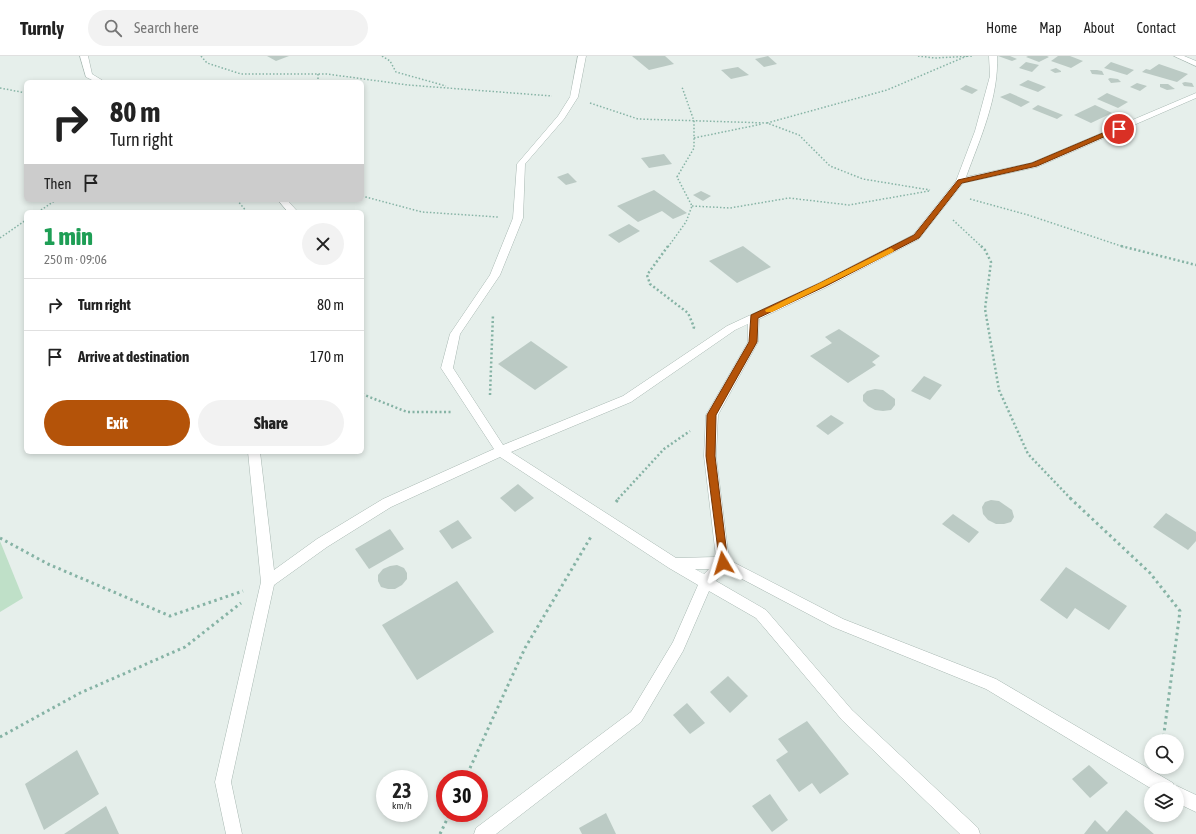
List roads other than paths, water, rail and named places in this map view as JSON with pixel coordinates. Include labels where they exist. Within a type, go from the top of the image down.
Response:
[{"type":"street","points":[[84,56],[89,75],[97,80]]},
{"type":"street","points":[[582,56],[574,97],[561,117],[521,164],[518,218],[495,275],[455,334],[446,368],[501,451],[674,564],[761,614],[847,715],[972,834]]},
{"type":"street","points":[[268,582],[322,543],[387,503],[501,451],[627,399],[731,328],[823,285],[916,237],[960,181],[979,131],[994,76],[993,56]]},
{"type":"street","points":[[1178,56],[1196,64]]},
{"type":"street","points":[[960,181],[1034,165],[1196,95]]},
{"type":"street","points":[[284,202],[291,210]]},
{"type":"street","points":[[482,834],[636,717],[678,646],[706,582],[723,563],[710,456],[712,415],[753,342],[754,317]]},
{"type":"street","points":[[234,834],[223,782],[268,582],[254,454]]},
{"type":"street","points":[[674,564],[723,563],[838,623],[992,684],[1155,782]]},
{"type":"street","points":[[1184,798],[1196,804]]}]
